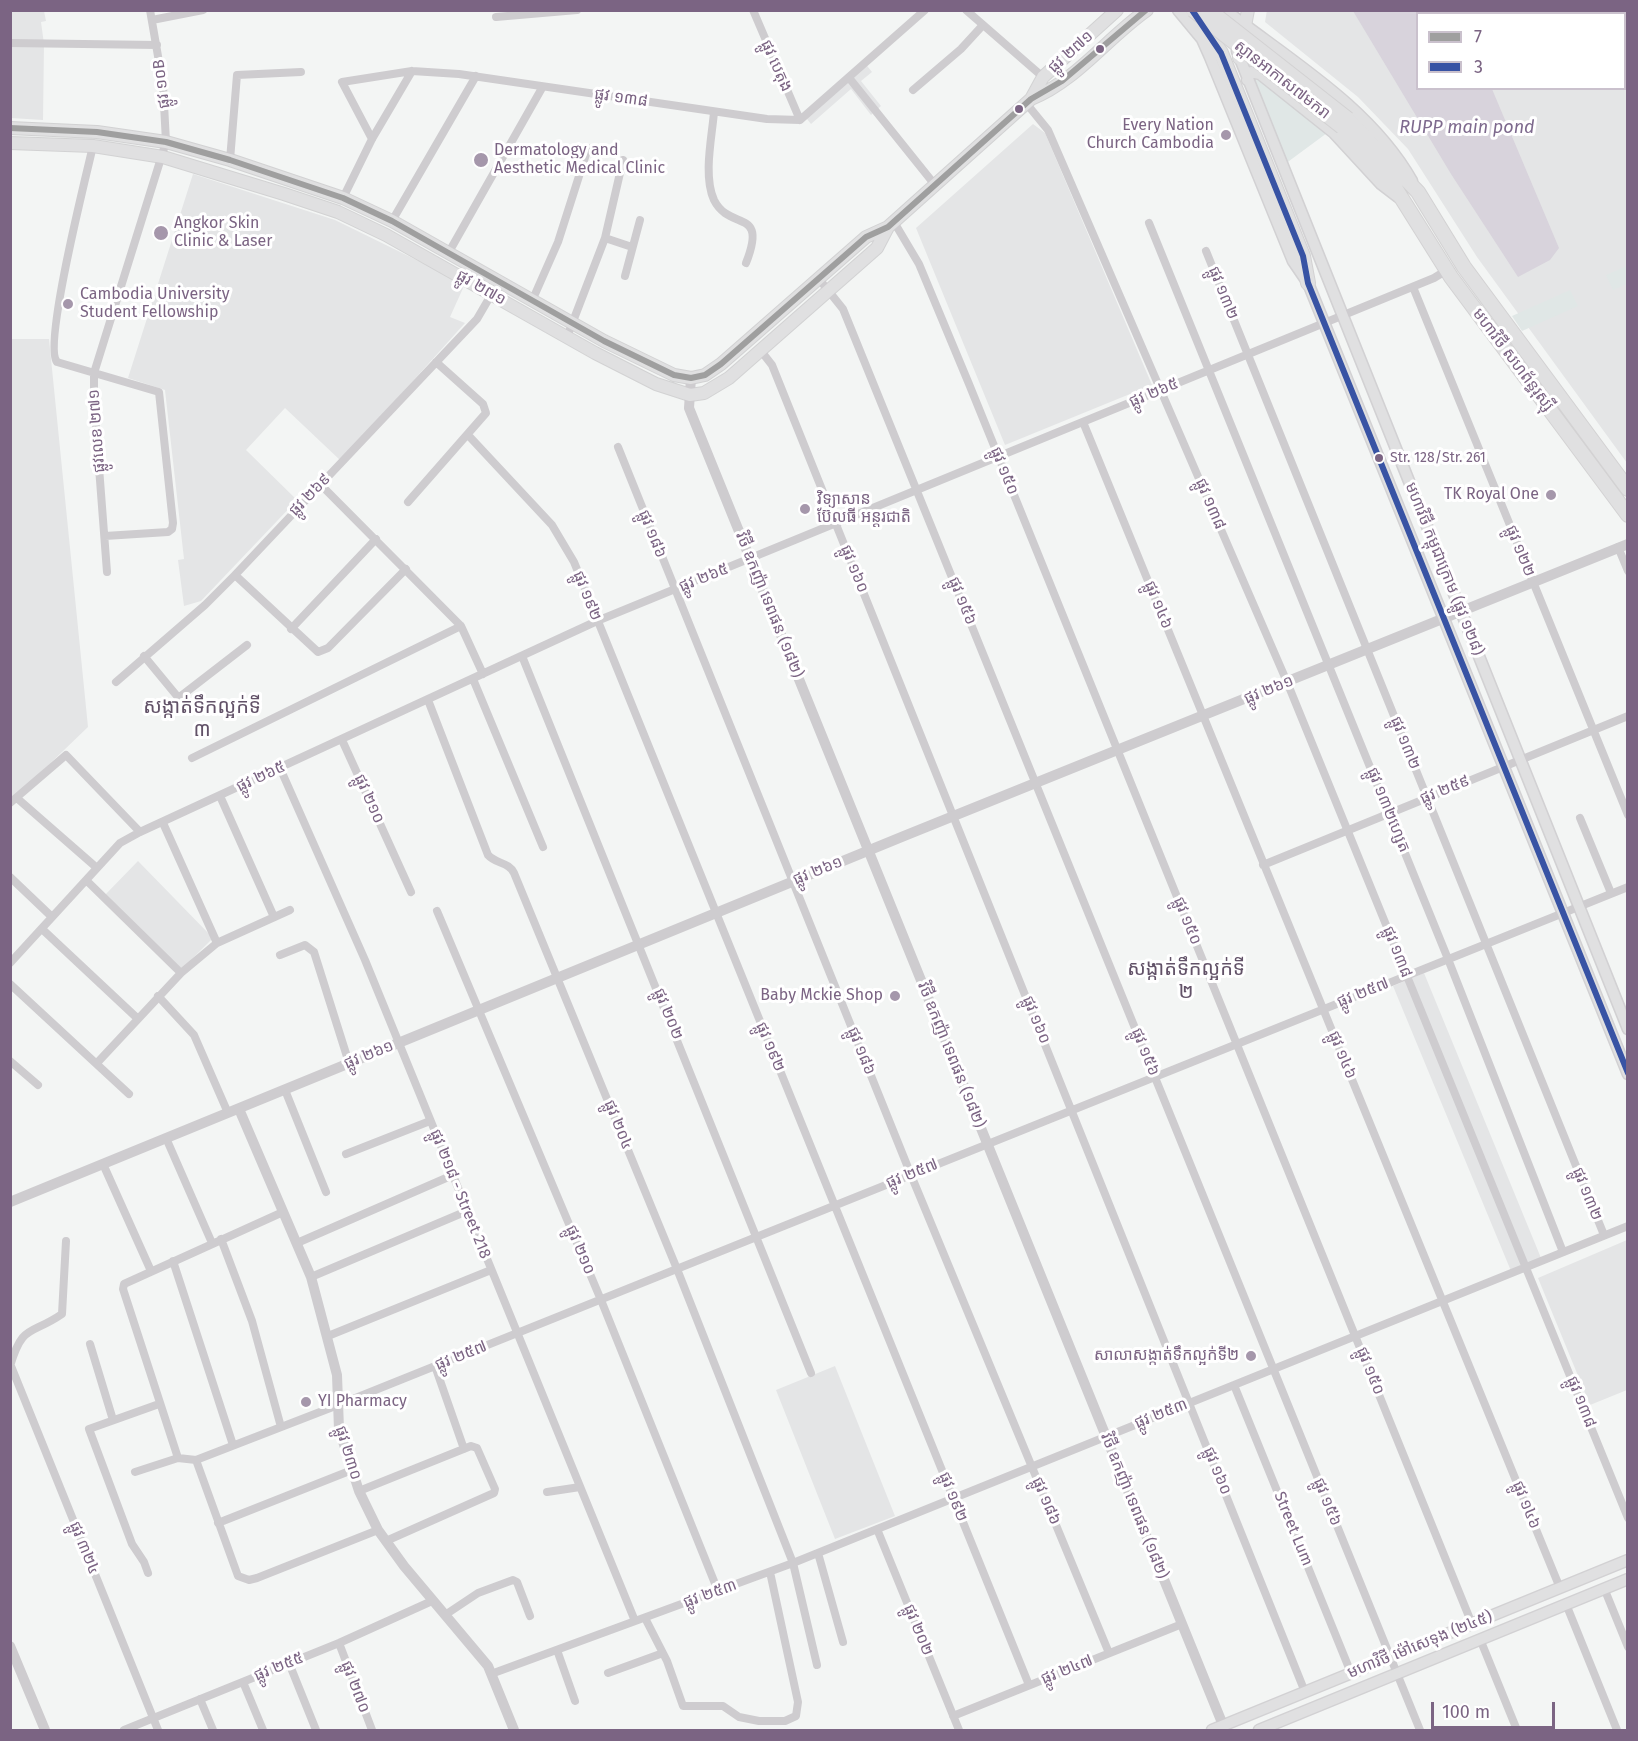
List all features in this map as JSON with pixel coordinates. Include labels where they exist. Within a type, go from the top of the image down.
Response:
[{"type":"highway","points":[[1193,10],[1221,53],[1303,256],[1308,283]]},
{"type":"highway","name":"ស្ពានអាកាស៧មករា","points":[[1193,10],[1345,123]]},
{"type":"highway","name":"ស្ពានអាកាស៧មករា","points":[[1209,10],[1345,123]]},
{"type":"highway","name":"មហាវិថី សហព័ន្ធរុស្ស៊ី","points":[[1345,123],[1419,192],[1470,274],[1628,489]]},
{"type":"highway","name":"មហាវិថី សហព័ន្ធរុស្ស៊ី","points":[[1345,123],[1389,178],[1447,270],[1628,515]]},
{"type":"main road","name":"ផ្លូវ ២៧១","points":[[1028,101],[1053,90],[1106,42],[1147,10]]},
{"type":"main road","name":"មហាវិថី កម្ពុជាក្រោម (ផ្លូវ ១២៨)","points":[[1178,10],[1190,22],[1206,48],[1293,261],[1308,283],[1628,1074]]},
{"type":"main road","name":"មហាវិថី កម្ពុជាក្រោម (ផ្លូវ ១២៨)","points":[[1218,10],[1628,1029]]},
{"type":"main road","name":"មហាវិថី សហព័ន្ធរុស្ស៊ី","points":[[1225,10],[1327,88],[1375,133],[1401,162],[1419,192]]},
{"type":"main road","points":[[1239,58],[1248,10]]},
{"type":"main road","name":"ផ្លូវ ២៧១","points":[[10,143],[93,146],[163,157],[338,212],[386,234],[567,338],[656,384],[690,395],[713,389],[830,291],[877,248],[891,225],[1028,101],[1042,77],[1117,11]]},
{"type":"main road","points":[[1247,80],[1251,72],[1260,74],[1260,66],[1268,55],[1283,54]]},
{"type":"main road","name":"មហាវិថី សហព័ន្ធរុស្ស៊ី","points":[[1260,74],[1334,133],[1381,184],[1404,202]]},
{"type":"main road","name":"ផ្លូវ ២៧១","points":[[10,128],[97,132],[166,142],[230,160],[343,198],[392,220],[573,324],[674,375],[691,378],[705,375],[721,364],[866,237],[891,225]]},
{"type":"main road","name":"មហាវិថី ម៉ៅសេទុង (២៤៥)","points":[[1212,1731],[1628,1560]]},
{"type":"main road","name":"មហាវិថី ម៉ៅសេទុង (២៤៥)","points":[[1259,1731],[1628,1579]]},
{"type":"street","points":[[151,15],[203,10]]},
{"type":"street","points":[[496,17],[577,10]]},
{"type":"street","name":"ផ្លូវ បេតុង","points":[[753,10],[800,120]]},
{"type":"street","points":[[800,120],[850,79],[925,10]]},
{"type":"street","points":[[966,10],[1042,77]]},
{"type":"street","name":"ផ្លូវ ១០B","points":[[151,15],[163,85],[166,142],[163,157]]},
{"type":"street","points":[[913,90],[961,49],[983,25]]},
{"type":"street","points":[[10,43],[157,45]]},
{"type":"street","points":[[343,198],[372,138],[412,71]]},
{"type":"street","name":"ផ្លូវ ១៣៨","points":[[372,138],[342,82],[412,71],[476,75],[542,88],[714,112],[790,122],[800,120]]},
{"type":"street","points":[[230,160],[237,75],[301,72]]},
{"type":"street","points":[[392,220],[476,75]]},
{"type":"street","points":[[850,79],[935,185]]},
{"type":"street","points":[[449,252],[542,88]]},
{"type":"street","name":"ផ្លូវ ១៣៨","points":[[1028,101],[1048,130],[1287,682],[1628,1518]]},
{"type":"street","points":[[714,112],[710,186],[721,210],[746,222],[752,230],[754,244],[746,263]]},
{"type":"street","points":[[93,146],[57,313],[53,356],[57,362],[159,392],[174,523],[172,529],[168,531],[105,537]]},
{"type":"street","points":[[532,301],[558,242],[588,148]]},
{"type":"street","name":"ផ្លូវលេខ ២៧១","points":[[107,572],[94,402],[94,373],[163,157]]},
{"type":"street","points":[[567,338],[605,238],[623,160]]},
{"type":"street","points":[[625,276],[640,220]]},
{"type":"street","name":"ផ្លូវ ១៣២ហ្សេត","points":[[1149,222],[1448,958],[1563,1252]]},
{"type":"street","name":"ផ្លូវ ១៥០","points":[[891,225],[920,264],[1472,1624]]},
{"type":"street","points":[[605,238],[632,247]]},
{"type":"street","name":"ផ្លូវ ១៣២","points":[[1206,251],[1604,1235]]},
{"type":"street","name":"ផ្លូវ ២៦៥","points":[[11,962],[120,843],[140,832],[597,621],[1324,324],[1413,287],[1447,270]]},
{"type":"street","name":"ផ្លូវ ១៥៦","points":[[819,279],[843,309],[1420,1731]]},
{"type":"street","name":"ផ្លូវ ១២២","points":[[1413,287],[1628,815]]},
{"type":"street","name":"ផ្លូវ ២៦៩","points":[[116,682],[205,605],[235,575],[477,319],[491,295]]},
{"type":"street","name":"ផ្លូវ ១៦០","points":[[761,351],[772,365],[1305,1692]]},
{"type":"street","points":[[408,502],[486,413],[486,408],[436,362]]},
{"type":"street","name":"វិថី ឧកញ៉ា ទេពផន (១៨២)","points":[[691,378],[689,408],[1224,1728]]},
{"type":"street","name":"ផ្លូវ ១៤៦","points":[[1083,422],[1560,1588]]},
{"type":"street","name":"ផ្លូវ ១៩២","points":[[468,435],[559,533],[574,562],[1029,1685]]},
{"type":"street","name":"ផ្លូវ ១៨៦","points":[[618,447],[911,1175],[1109,1653]]},
{"type":"street","points":[[320,484],[461,626],[483,674]]},
{"type":"street","points":[[291,629],[376,539]]},
{"type":"street","points":[[1623,545],[1628,571]]},
{"type":"street","name":"ផ្លូវ ២៦១","points":[[10,1202],[1623,545]]},
{"type":"street","points":[[235,575],[312,648],[321,651],[406,569]]},
{"type":"street","points":[[192,758],[461,626]]},
{"type":"street","points":[[144,656],[177,696],[181,696],[247,645]]},
{"type":"street","name":"ផ្លូវ ២០២","points":[[522,656],[811,1373]]},
{"type":"street","points":[[473,679],[543,847]]},
{"type":"street","name":"ផ្លូវ ២០៤","points":[[428,700],[488,855],[494,861],[512,868],[677,1269],[793,1563],[817,1665]]},
{"type":"street","name":"ផ្លូវ ២៥៩","points":[[1263,865],[1628,716]]},
{"type":"street","name":"ផ្លូវ ២១០","points":[[342,740],[411,892]]},
{"type":"street","points":[[97,868],[14,801],[66,755],[140,832]]},
{"type":"street","name":"ផ្លូវ ២១៨ - Street 218","points":[[280,768],[399,1043],[634,1621]]},
{"type":"street","points":[[220,796],[274,917]]},
{"type":"street","points":[[1580,818],[1611,893]]},
{"type":"street","points":[[163,823],[217,943]]},
{"type":"street","points":[[10,877],[52,917]]},
{"type":"street","points":[[86,880],[182,973]]},
{"type":"street","name":"ផ្លូវ ២៥៧","points":[[196,1460],[338,1406],[1628,886]]},
{"type":"street","points":[[97,1063],[158,996],[217,943],[290,910]]},
{"type":"street","name":"ផ្លូវ ២១០","points":[[437,911],[601,1300],[718,1591]]},
{"type":"street","points":[[42,929],[137,1018]]},
{"type":"street","points":[[280,955],[305,945],[314,952],[349,1063]]},
{"type":"street","points":[[10,984],[129,1094]]},
{"type":"street","points":[[158,996],[194,1035],[228,1113]]},
{"type":"street","points":[[10,1061],[38,1085]]},
{"type":"street","points":[[285,1090],[326,1192]]},
{"type":"street","name":"ផ្លូវ ២៣០","points":[[239,1108],[311,1277],[337,1376],[339,1429],[359,1491],[378,1530],[386,1541],[432,1601],[488,1666],[514,1731]]},
{"type":"street","points":[[346,1154],[430,1121]]},
{"type":"street","points":[[166,1138],[217,1241],[252,1321],[281,1427]]},
{"type":"street","points":[[103,1164],[151,1271]]},
{"type":"street","points":[[297,1243],[453,1175]]},
{"type":"street","points":[[311,1277],[467,1211]]},
{"type":"street","points":[[178,1458],[123,1289],[127,1281],[283,1212]]},
{"type":"street","name":"ផ្លូវ ២៥៣","points":[[491,1674],[819,1553],[1628,1226]]},
{"type":"street","points":[[11,1366],[15,1349],[26,1332],[62,1314],[66,1241]]},
{"type":"street","points":[[172,1261],[233,1445]]},
{"type":"street","points":[[328,1336],[491,1270]]},
{"type":"street","points":[[90,1344],[113,1420]]},
{"type":"street","name":"ផ្លូវ ៣២៤","points":[[11,1366],[158,1731]]},
{"type":"street","points":[[435,1366],[464,1449]]},
{"type":"street","name":"Street Lum","points":[[1234,1385],[1352,1673]]},
{"type":"street","points":[[148,1573],[132,1544],[89,1429],[159,1404]]},
{"type":"street","points":[[359,1491],[474,1445],[477,1448],[495,1489],[494,1493],[386,1541]]},
{"type":"street","points":[[135,1472],[178,1458],[196,1460],[238,1576],[249,1580],[378,1530]]},
{"type":"street","points":[[218,1523],[352,1470]]},
{"type":"street","points":[[547,1492],[580,1487]]},
{"type":"street","name":"ផ្លូវ ២០២","points":[[877,1529],[959,1731]]},
{"type":"street","points":[[819,1553],[843,1642]]},
{"type":"street","points":[[645,1618],[663,1653],[683,1706],[723,1706],[739,1717],[760,1726],[785,1721],[796,1716],[798,1711],[770,1572]]},
{"type":"street","points":[[445,1615],[478,1593],[513,1580],[517,1582],[530,1616]]},
{"type":"street","points":[[1604,1588],[1628,1647]]},
{"type":"street","name":"ផ្លូវ ២៥៥","points":[[124,1731],[339,1643],[432,1601]]},
{"type":"street","points":[[1566,1604],[1617,1731]]},
{"type":"street","name":"ផ្លូវ ២៤៧","points":[[953,1716],[1182,1624]]},
{"type":"street","points":[[1480,1639],[1517,1731]]},
{"type":"street","name":"ផ្លូវ ២៧០","points":[[339,1643],[372,1731]]},
{"type":"street","points":[[10,1646],[45,1731]]},
{"type":"street","points":[[557,1650],[575,1701]]},
{"type":"street","points":[[608,1673],[663,1653]]},
{"type":"street","points":[[289,1664],[316,1731]]},
{"type":"street","points":[[243,1682],[263,1731]]},
{"type":"street","points":[[200,1699],[213,1731]]},
{"type":"shaded area","points":[[1267,10],[1627,11],[1627,463],[1477,257],[1408,149],[1358,97],[1265,22]]},
{"type":"shaded area","points":[[10,11],[44,11],[46,21],[41,22],[44,44],[43,120],[11,118]]},
{"type":"shaded area","points":[[864,62],[872,72],[861,81],[881,106],[871,115],[851,89],[811,124],[803,114]]},
{"type":"shaded area","points":[[1256,75],[1327,133],[1285,164],[1253,76]]},
{"type":"shaded area","points":[[1033,124],[1045,133],[1152,385],[1005,445],[916,228]]},
{"type":"shaded area","points":[[193,174],[335,220],[445,274],[464,286],[450,317],[465,323],[341,461],[285,408],[246,450],[297,500],[201,601],[184,606],[178,560],[184,559],[165,390],[128,378]]},
{"type":"shaded area","points":[[1627,266],[1627,284],[1613,290],[1606,275]]},
{"type":"shaded area","points":[[1570,290],[1578,306],[1522,331],[1512,316]]},
{"type":"shaded area","points":[[11,339],[49,339],[88,727],[11,801]]},
{"type":"shaded area","points":[[138,861],[213,938],[182,969],[104,896]]},
{"type":"shaded area","points":[[1424,973],[1541,1258],[1511,1271],[1393,986]]},
{"type":"shaded area","points":[[1627,1240],[1627,1390],[1590,1405],[1538,1278]]},
{"type":"shaded area","points":[[835,1366],[895,1516],[835,1539],[776,1390]]},
{"type":"water","name":"RUPP main pond","points":[[1353,11],[1458,11],[1416,12],[1416,90],[1492,90],[1559,248],[1550,260],[1518,277],[1451,174]]},
{"type":"transit line","name":"7","points":[[10,128],[97,132],[166,142],[230,160],[343,198],[392,221],[604,341],[674,375],[691,378],[705,375],[721,364],[866,237],[888,227],[1031,99],[1062,81],[1146,10]]},
{"type":"transit line","name":"3","points":[[1192,10],[1221,53],[1303,256],[1308,283],[1628,1073]]},
{"type":"place","name":"Every Nation Church Cambodia","points":[[1226,135]]},
{"type":"place","name":"Dermatology and Aesthetic Medical Clinic","points":[[481,160]]},
{"type":"place","name":"Angkor Skin Clinic & Laser","points":[[161,233]]},
{"type":"place","name":"Cambodia University Student Fellowship","points":[[68,304]]},
{"type":"place","name":"Str. 128/Str. 261","points":[[1379,458]]},
{"type":"place","name":"TK Royal One","points":[[1551,495]]},
{"type":"place","name":"វិទ្យាស្ថាន ប៊ែលធី អន្ដរជាតិ","points":[[805,509]]},
{"type":"place","name":"Baby Mckie Shop","points":[[895,996]]},
{"type":"place","name":"សាលាសង្កាត់ទឹកល្អក់ទី២","points":[[1251,1356]]},
{"type":"place","name":"YI Pharmacy","points":[[306,1402]]},
{"type":"district","name":"សង្កាត់ទឹកល្អក់ទី ៣","points":[[202,718]]},
{"type":"district","name":"សង្កាត់ទឹកល្អក់ទី ២","points":[[1186,980]]}]
